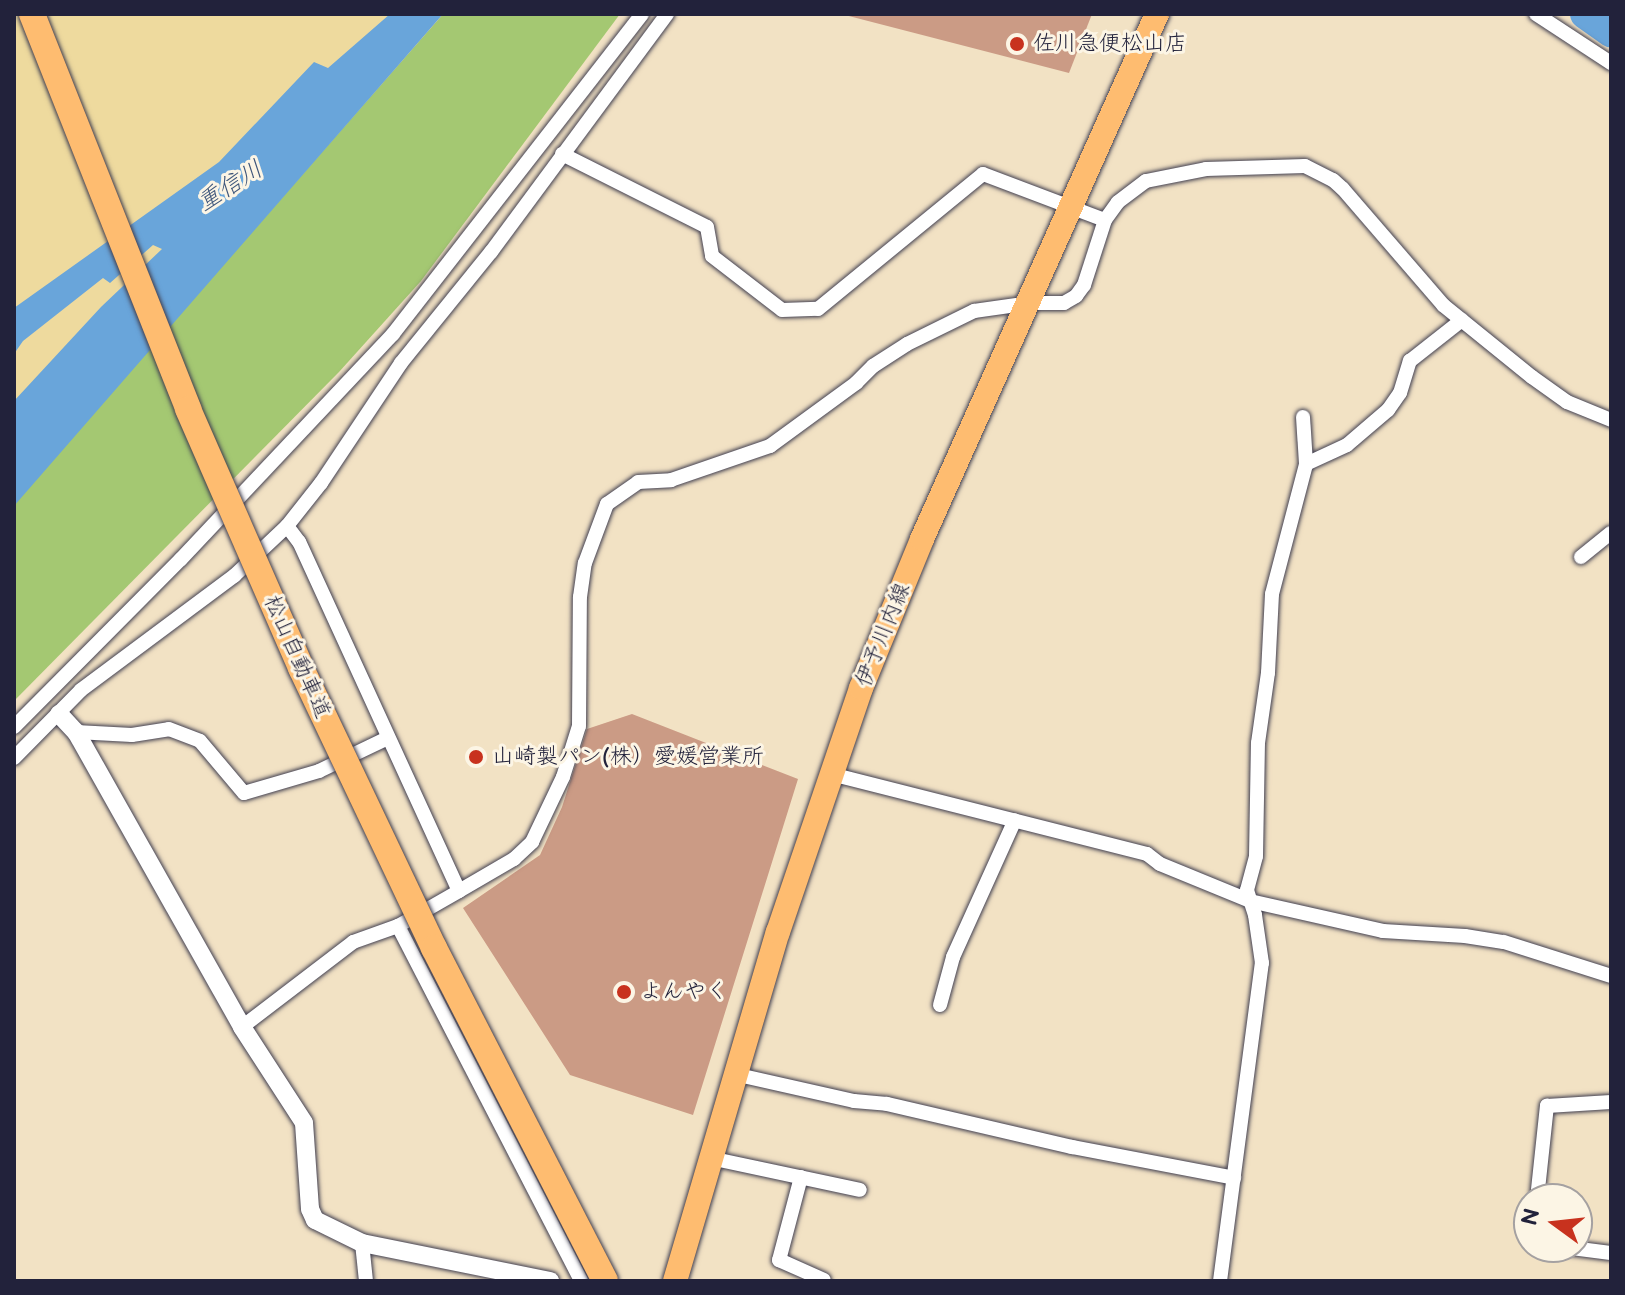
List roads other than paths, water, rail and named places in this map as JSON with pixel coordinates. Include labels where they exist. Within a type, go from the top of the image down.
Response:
[{"type":"highway","name":"松山自動車道","points":[[32,14],[188,409],[301,668],[434,948],[605,1281]]},
{"type":"main road","name":"伊予川内線","points":[[675,1281],[734,1074],[861,688],[922,539],[1157,14]]},
{"type":"street","points":[[14,727],[181,559],[393,334],[642,14]]},
{"type":"street","points":[[14,758],[112,665],[234,576],[287,526],[321,483],[401,363],[491,252],[667,14]]},
{"type":"street","points":[[1536,14],[1611,63]]},
{"type":"street","points":[[562,154],[707,227],[712,256],[782,310],[818,309],[983,174],[1105,220]]},
{"type":"street","points":[[242,1027],[353,942],[398,926],[514,859],[532,842],[563,777],[579,726],[581,586],[585,563],[607,504],[638,482],[671,480],[770,446],[907,344],[974,311],[1030,303],[1064,303],[1076,296],[1084,285],[1105,220],[1118,202],[1146,181],[1206,169],[1305,166],[1333,180],[1443,305],[1567,402],[1611,420]]},
{"type":"street","points":[[1306,464],[1347,445],[1388,410],[1400,393],[1410,361],[1419,350],[1462,320]]},
{"type":"street","points":[[1220,1281],[1262,963],[1247,890],[1256,856],[1258,743],[1268,673],[1270,609],[1306,464],[1303,417]]},
{"type":"street","points":[[287,526],[299,542],[459,891]]},
{"type":"street","points":[[1581,557],[1611,533]]},
{"type":"street","points":[[59,714],[76,732],[242,1027],[304,1123],[310,1209],[315,1220],[362,1243],[550,1281]]},
{"type":"street","points":[[76,732],[132,735],[169,729],[200,741],[244,793],[319,771],[388,738]]},
{"type":"street","points":[[831,774],[1147,854],[1160,864],[1250,901],[1383,931],[1465,936],[1504,942],[1611,976]]},
{"type":"street","points":[[940,1005],[953,957],[1015,820]]},
{"type":"street","points":[[398,926],[581,1281]]},
{"type":"street","points":[[734,1074],[854,1101],[887,1104],[1072,1147],[1234,1178]]},
{"type":"street","points":[[1539,1183],[1547,1106],[1611,1102]]},
{"type":"street","points":[[710,1158],[860,1190]]},
{"type":"street","points":[[801,1177],[779,1260],[824,1280]]},
{"type":"street","points":[[362,1243],[366,1281]]},
{"type":"water","name":"重信川","points":[[390,14],[443,14],[14,506],[14,401],[101,307],[162,249],[153,245],[110,283],[103,278],[23,341],[14,354],[14,308],[219,162],[314,62],[328,68]]},
{"type":"waterway","points":[[1585,14],[1611,32]]},
{"type":"place","name":"佐川急便松山店","points":[[1017,44]]},
{"type":"place","name":"山崎製パン(株）愛媛営業所","points":[[476,757]]},
{"type":"place","name":"よんやく","points":[[624,992]]}]
